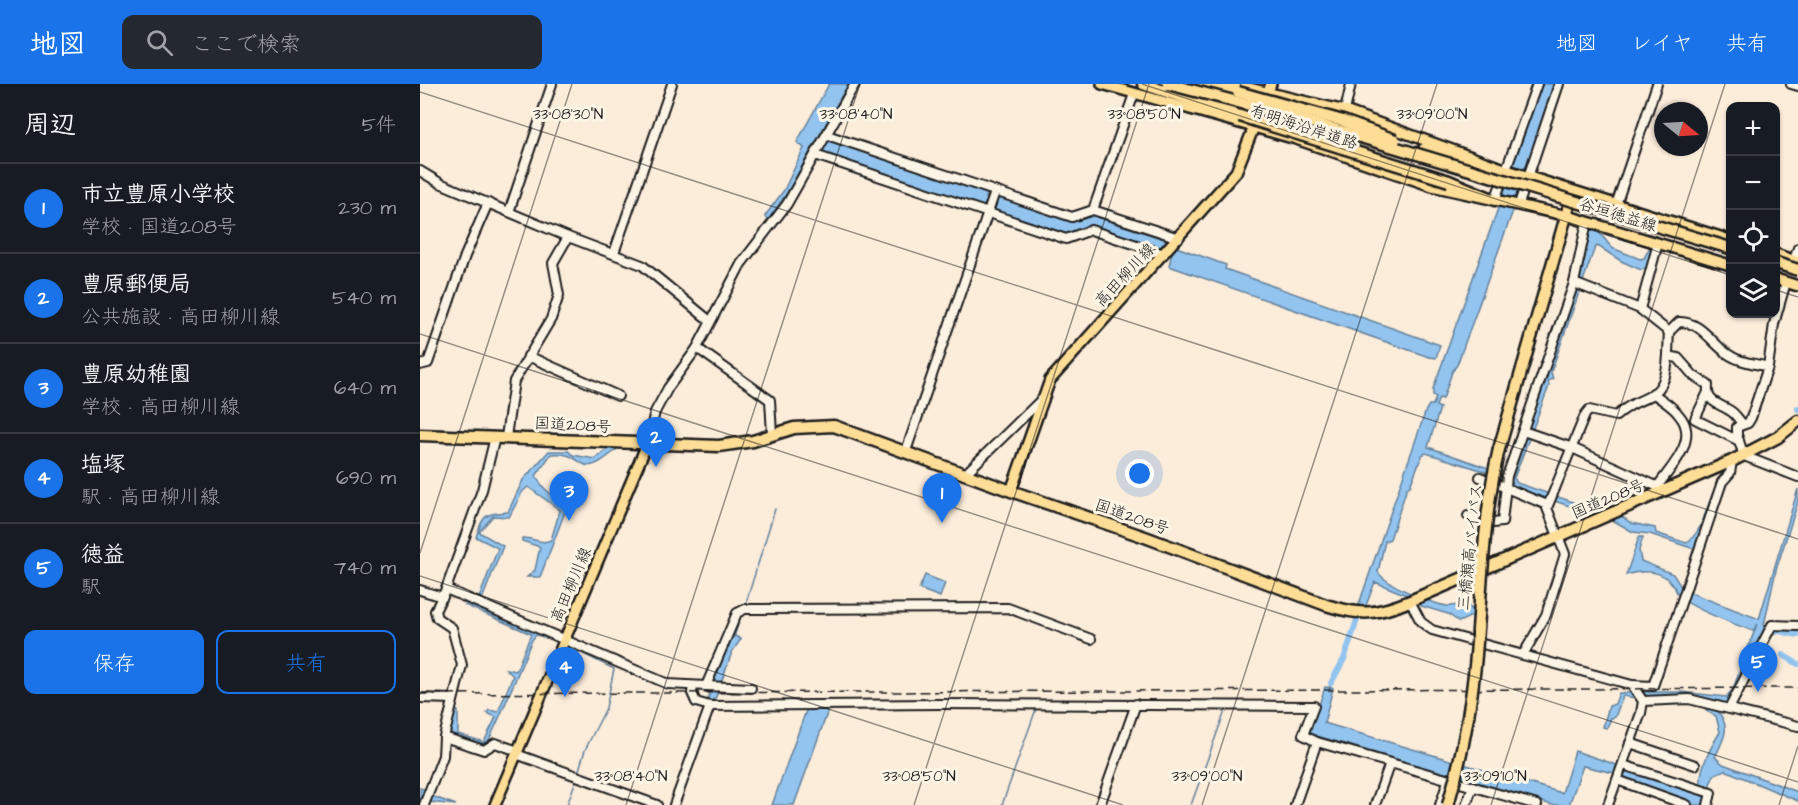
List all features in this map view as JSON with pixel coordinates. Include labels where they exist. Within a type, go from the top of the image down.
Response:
[{"type":"highway","points":[[1143,84],[1449,181],[1495,200]]},
{"type":"highway","points":[[1168,84],[1284,114],[1572,196],[1726,247]]},
{"type":"highway","points":[[1196,84],[1275,100],[1450,158],[1470,157]]},
{"type":"highway","name":"三橋瀬高バイパス","points":[[1448,805],[1467,728],[1475,668],[1485,524],[1499,449],[1572,196]]},
{"type":"highway","points":[[1780,263],[1797,264]]},
{"type":"highway","name":"国道208号","points":[[420,435],[719,446],[753,441],[794,428],[834,426],[964,475],[1145,537],[1352,613],[1383,612],[1410,601],[1557,537],[1661,488],[1744,456],[1779,437],[1798,421]]},
{"type":"main road","name":"有明海沿岸道路","points":[[1102,84],[1256,127],[1343,154],[1409,179],[1495,200]]},
{"type":"main road","name":"有明海沿岸道路","points":[[1232,84],[1270,88],[1345,111],[1507,170]]},
{"type":"main road","name":"高田柳川線","points":[[1011,491],[1050,380],[1236,172],[1270,88]]},
{"type":"main road","name":"谷垣徳益線","points":[[1507,170],[1572,196],[1726,239]]},
{"type":"main road","name":"谷垣徳益線","points":[[1495,200],[1568,216],[1728,264]]},
{"type":"main road","points":[[1780,257],[1797,264],[1786,282]]},
{"type":"main road","points":[[1780,280],[1798,286]]},
{"type":"main road","name":"高田柳川線","points":[[495,805],[647,444]]},
{"type":"street","points":[[509,212],[552,84]]},
{"type":"street","points":[[614,253],[672,84]]},
{"type":"street","points":[[647,444],[661,399],[697,348],[741,264],[787,204],[855,84]]},
{"type":"street","points":[[1345,111],[1352,84]]},
{"type":"street","points":[[1495,200],[1537,84]]},
{"type":"street","points":[[1519,204],[1559,84]]},
{"type":"street","points":[[1618,199],[1657,84]]},
{"type":"street","points":[[1791,84],[1798,86]]},
{"type":"street","points":[[1093,210],[1134,94]]},
{"type":"street","points":[[827,135],[1072,217],[1093,210],[1171,246]]},
{"type":"street","points":[[815,155],[1066,239],[1091,230],[1171,246]]},
{"type":"street","points":[[420,171],[568,237],[642,265],[710,321]]},
{"type":"street","points":[[900,449],[934,375],[995,192]]},
{"type":"street","points":[[420,364],[428,363],[465,256],[488,203]]},
{"type":"street","points":[[1468,516],[1493,523],[1502,522],[1506,483],[1527,433],[1574,283],[1587,222]]},
{"type":"street","points":[[424,805],[443,756],[444,737],[462,665],[452,628],[435,615],[500,437],[510,395],[528,356],[551,319],[560,289],[552,268],[568,237]]},
{"type":"street","points":[[1640,309],[1658,243]]},
{"type":"street","points":[[1797,264],[1798,248]]},
{"type":"street","points":[[1786,282],[1774,324],[1768,367],[1751,418],[1748,423],[1742,423],[1737,427],[1744,456],[1798,477]]},
{"type":"street","points":[[1574,283],[1640,309],[1669,332]]},
{"type":"street","points":[[1524,653],[1546,615],[1565,554],[1547,505],[1570,447],[1589,410],[1616,416],[1630,404],[1653,393],[1664,378],[1669,332],[1679,322],[1707,333],[1728,355],[1743,362],[1768,367]]},
{"type":"street","points":[[697,348],[770,400],[772,434]]},
{"type":"street","points":[[528,356],[618,396]]},
{"type":"street","points":[[1668,356],[1678,358],[1693,375],[1708,385],[1707,394],[1695,419],[1685,427]]},
{"type":"street","points":[[1527,433],[1570,447],[1661,488],[1686,443],[1685,427],[1679,414],[1653,393]]},
{"type":"street","points":[[1707,394],[1712,402],[1733,412],[1742,423]]},
{"type":"street","points":[[964,475],[1044,396]]},
{"type":"street","points":[[1695,419],[1739,441]]},
{"type":"street","points":[[1410,601],[1421,622],[1432,630],[1524,653],[1632,685],[1653,686],[1722,482],[1730,473],[1732,461]]},
{"type":"street","points":[[1480,477],[1506,483],[1547,505]]},
{"type":"street","points":[[420,590],[444,593],[668,684],[751,688]]},
{"type":"street","points":[[706,686],[737,613],[745,609],[1008,608],[1091,639]]},
{"type":"street","points":[[1730,707],[1772,625],[1798,626]]},
{"type":"street","points":[[1632,685],[1643,701]]},
{"type":"street","points":[[693,686],[692,693],[696,702],[710,706],[1136,704],[1314,706],[1303,735],[1317,742],[1537,805]]},
{"type":"street","points":[[420,698],[453,699]]},
{"type":"street","points":[[1643,701],[1689,699],[1730,707],[1798,726]]},
{"type":"street","points":[[1608,805],[1643,701]]},
{"type":"street","points":[[1100,805],[1136,704]]},
{"type":"street","points":[[674,805],[710,706]]},
{"type":"street","points":[[444,737],[484,750],[495,743],[657,805]]},
{"type":"street","points":[[1295,805],[1317,742]]},
{"type":"street","points":[[1630,743],[1695,765]]},
{"type":"street","points":[[1375,805],[1390,763]]},
{"type":"street","points":[[1623,765],[1711,793],[1707,805]]},
{"type":"street","points":[[1440,805],[1449,778]]},
{"type":"street","points":[[1618,778],[1687,805]]},
{"type":"street","points":[[1466,805],[1473,786]]},
{"type":"water","points":[[829,84],[848,84],[787,193],[768,220],[765,216],[784,190],[804,148],[797,142]]},
{"type":"water","points":[[1540,84],[1557,84],[1528,170],[1513,165]]},
{"type":"water","points":[[829,139],[982,191],[987,194],[986,198],[994,201],[996,195],[1069,220],[1090,215],[1170,241],[1179,248],[1226,265],[1225,269],[1440,345],[1436,358],[1169,266],[1172,252],[1166,247],[1155,250],[1091,229],[1067,236],[992,210],[993,206],[985,203],[983,207],[976,206],[821,153]]},
{"type":"water","points":[[1510,175],[1522,179],[1523,183],[1457,365],[1452,372],[1443,399],[1439,398],[1436,406],[1440,408],[1428,447],[1488,468],[1504,478],[1578,279],[1585,258],[1589,228],[1598,231],[1612,248],[1640,259],[1644,258],[1650,247],[1655,248],[1648,267],[1641,270],[1597,246],[1594,250],[1551,372],[1553,379],[1548,381],[1549,386],[1514,478],[1517,483],[1614,516],[1620,515],[1631,523],[1655,528],[1656,533],[1686,543],[1702,523],[1719,481],[1698,547],[1691,548],[1650,534],[1633,532],[1614,521],[1504,484],[1487,472],[1426,453],[1422,455],[1410,486],[1407,488],[1390,539],[1385,541],[1378,572],[1399,588],[1431,602],[1449,606],[1466,604],[1474,611],[1472,616],[1459,622],[1448,614],[1421,606],[1421,601],[1375,582],[1365,608],[1358,607],[1426,410],[1429,405],[1433,405],[1436,397],[1433,395],[1433,389]]},
{"type":"water","points":[[611,447],[618,448],[604,459],[588,466],[563,454],[551,454],[536,476],[543,487],[564,506],[565,512],[540,577],[527,577],[535,570],[540,547],[522,541],[522,538],[543,542],[551,540],[560,510],[528,487],[523,491],[509,517],[493,516],[479,532],[503,546],[479,607],[548,636],[547,638],[536,635],[532,640],[484,747],[448,736],[454,710],[458,711],[458,734],[484,742],[496,717],[487,713],[489,710],[498,712],[513,676],[506,669],[516,671],[531,634],[465,605],[466,602],[476,606],[498,548],[476,537],[483,520],[489,515],[508,512],[523,480],[549,451],[568,451],[573,455],[595,459]]},
{"type":"water","points":[[1798,489],[1798,502],[1776,570],[1764,625],[1768,627],[1767,631],[1763,633],[1738,686],[1734,686],[1757,624],[1753,631],[1695,607],[1679,596],[1674,586],[1658,573],[1639,572],[1626,575],[1639,537],[1643,537],[1639,550],[1641,561],[1673,574],[1683,590],[1759,619]]},
{"type":"water","points":[[925,575],[945,583],[940,597],[919,589]]},
{"type":"water","points":[[733,635],[741,639],[732,652],[716,697],[711,701],[708,699],[713,678]]},
{"type":"water","points":[[1325,687],[1333,688],[1324,723],[1562,793],[1575,751],[1614,764],[1624,771],[1629,769],[1707,796],[1704,805],[1693,805],[1627,779],[1623,775],[1583,766],[1569,805],[1552,805],[1314,735],[1310,732]]},
{"type":"water","points":[[1732,690],[1737,691],[1728,704],[1691,697],[1643,696],[1640,692],[1682,692],[1726,697]]},
{"type":"water","points":[[1619,693],[1630,693],[1636,698],[1623,696],[1615,717],[1611,718],[1607,728],[1603,727],[1609,706],[1615,704]]},
{"type":"water","points":[[1705,706],[1715,708],[1724,720],[1724,737],[1715,757],[1723,764],[1798,792],[1798,801],[1725,770],[1715,774],[1708,788],[1701,785],[1704,765],[1720,732],[1716,716],[1706,711]]},
{"type":"water","points":[[807,708],[829,708],[794,805],[772,805]]},
{"type":"water","points":[[420,788],[424,789],[423,793],[456,805],[420,801]]},
{"type":"waterway","points":[[745,606],[775,509]]},
{"type":"waterway","points":[[734,637],[742,613]]},
{"type":"waterway","points":[[1331,683],[1344,659],[1357,620]]},
{"type":"waterway","points":[[1774,630],[1798,635]]},
{"type":"waterway","points":[[567,646],[614,669],[606,708],[585,750],[578,773]]},
{"type":"waterway","points":[[1783,655],[1798,664]]},
{"type":"waterway","points":[[1329,689],[1331,683]]},
{"type":"waterway","points":[[1191,805],[1226,708]]},
{"type":"waterway","points":[[1002,805],[1036,709]]},
{"type":"waterway","points":[[1379,805],[1393,767]]},
{"type":"waterway","points":[[567,805],[576,780]]},
{"type":"railway","points":[[420,694],[1798,688]]},
{"type":"place","name":"豊原郵便局","points":[[656,467]]},
{"type":"place","name":"豊原幼稚園","points":[[569,521]]},
{"type":"place","name":"市立豊原小学校","points":[[942,523]]},
{"type":"place","name":"徳益","points":[[1758,692]]},
{"type":"place","name":"塩塚","points":[[565,697]]}]
